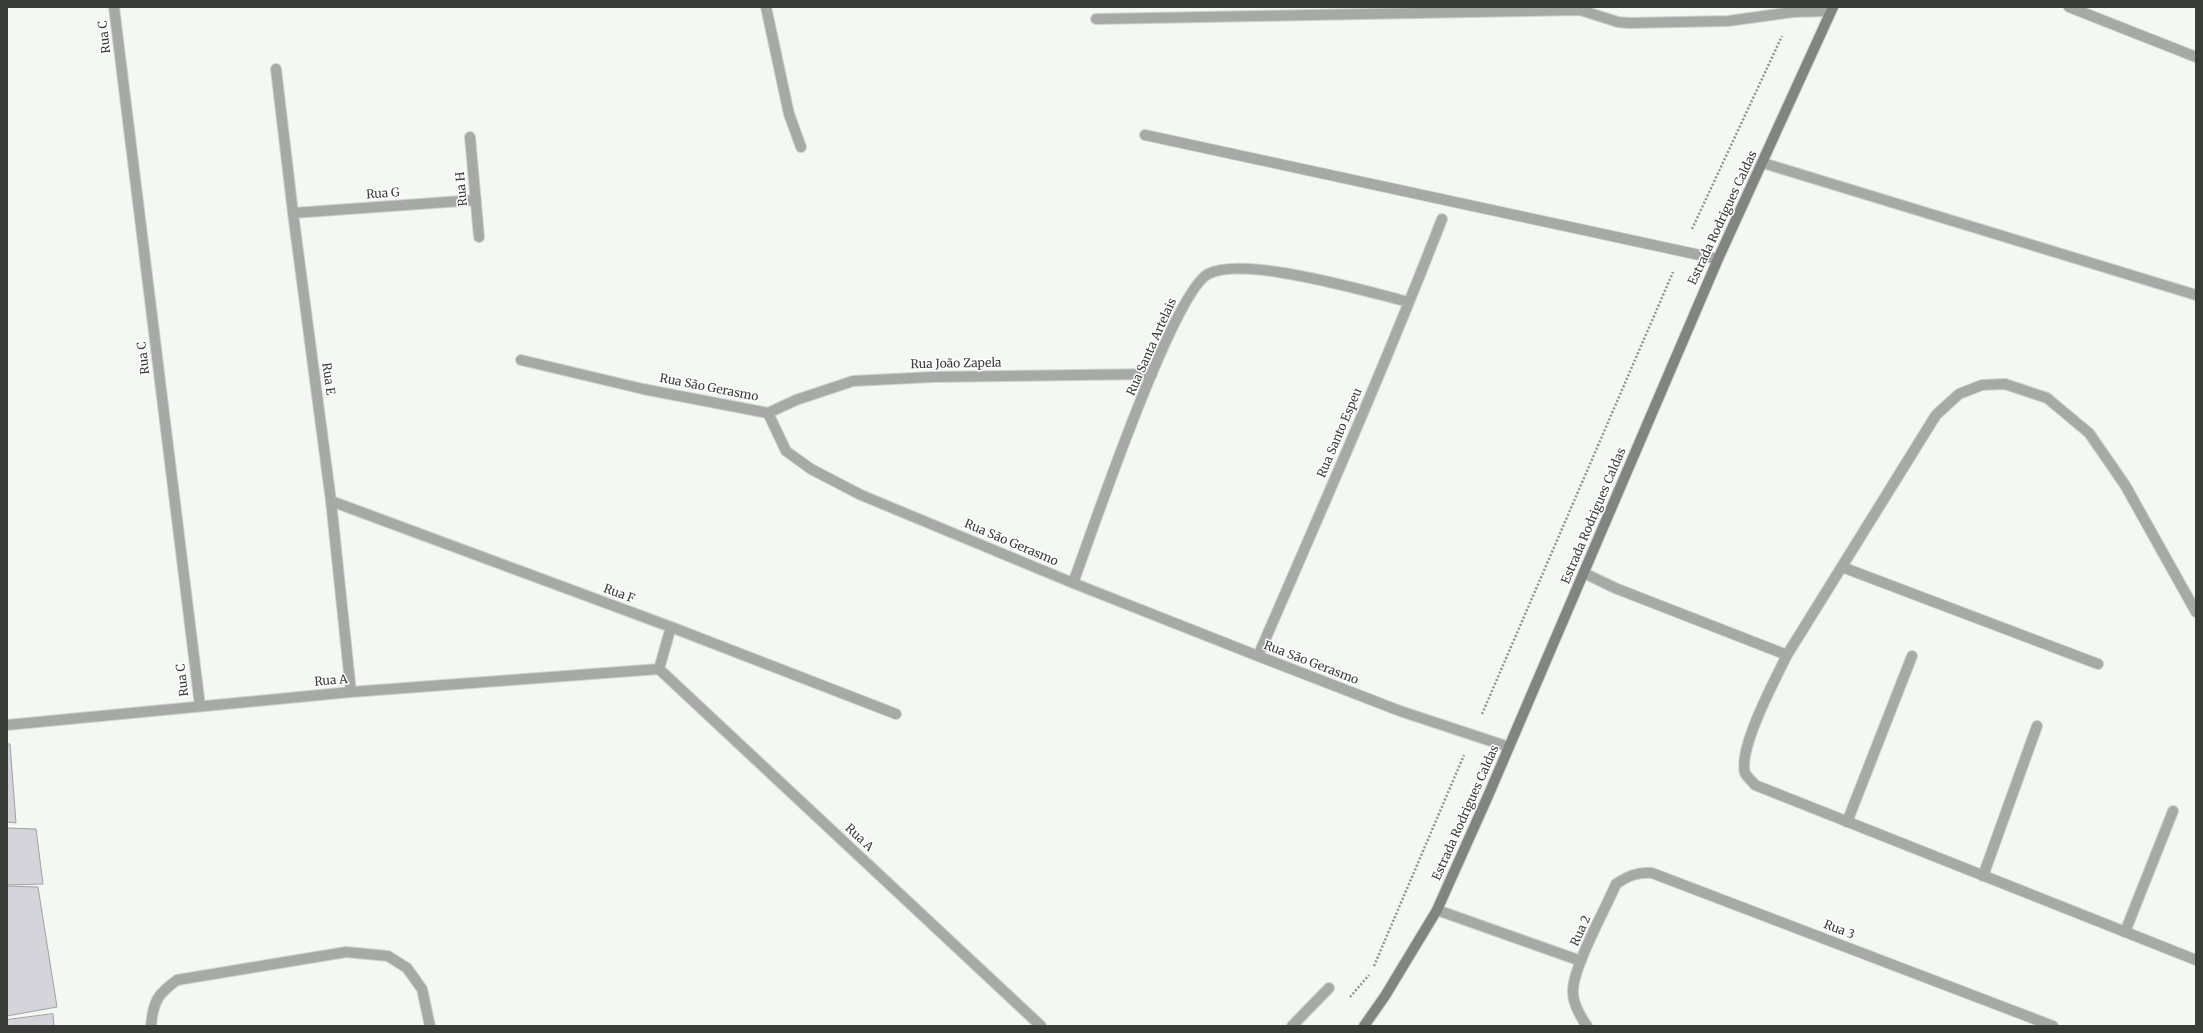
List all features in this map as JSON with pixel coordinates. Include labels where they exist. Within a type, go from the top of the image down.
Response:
[{"type":"street","name":"Rua C","points":[[114,7],[200,706]]},
{"type":"street","points":[[766,7],[789,114],[801,147]]},
{"type":"street","points":[[2069,7],[2196,57]]},
{"type":"street","points":[[1096,19],[1580,10],[1618,22],[1628,23],[1728,21],[1793,12],[1832,9]]},
{"type":"street","name":"Estrada Rodrigues Caldas","points":[[1364,1026],[1385,996],[1437,910],[1509,747],[1718,259],[1832,9]]},
{"type":"street","name":"Rua E","points":[[276,69],[293,213],[331,501],[351,692]]},
{"type":"street","points":[[1145,135],[1718,259]]},
{"type":"street","name":"Rua H","points":[[470,137],[479,237]]},
{"type":"street","points":[[1763,163],[2196,295]]},
{"type":"street","name":"Rua G","points":[[293,213],[476,200]]},
{"type":"street","name":"Rua Santo Espeu","points":[[1258,656],[1409,302],[1442,219]]},
{"type":"street","name":"Rua Santa Artelais","points":[[1073,583],[1152,374],[1186,300],[1208,275],[1230,269],[1275,271],[1409,302]]},
{"type":"street","name":"Rua São Gerasmo","points":[[521,360],[643,389],[768,413],[786,451],[811,469],[861,495],[1073,583],[1258,656],[1400,711],[1474,734],[1509,747]]},
{"type":"street","name":"Rua João Zapela","points":[[768,413],[796,400],[853,381],[933,377],[1152,374]]},
{"type":"street","points":[[2196,612],[2125,485],[2089,432],[2047,398],[2004,384],[1982,384],[1958,394],[1936,415],[1787,656],[1754,728],[1744,762],[1746,774],[1754,785],[2196,960]]},
{"type":"street","name":"Rua F","points":[[331,501],[671,627],[896,714]]},
{"type":"street","points":[[1842,567],[2098,664]]},
{"type":"street","points":[[1584,573],[1615,588],[1787,656]]},
{"type":"street","points":[[659,669],[671,627]]},
{"type":"street","points":[[1847,822],[1912,656]]},
{"type":"street","name":"Rua A","points":[[7,725],[351,692],[659,669],[1041,1026]]},
{"type":"street","points":[[1984,876],[2037,726]]},
{"type":"street","points":[[2125,932],[2173,811]]},
{"type":"street","name":"Rua 3","points":[[1616,884],[1638,872],[1652,873],[2053,1026]]},
{"type":"street","name":"Rua 2","points":[[1587,1026],[1578,1013],[1573,990],[1581,961],[1616,884]]},
{"type":"street","points":[[1437,910],[1581,961]]},
{"type":"street","points":[[151,1026],[152,1009],[160,992],[177,980],[346,952],[388,956],[407,968],[422,989],[430,1026]]},
{"type":"street","points":[[1292,1026],[1329,988]]},
{"type":"path","points":[[1347,1000],[1373,970],[1681,252],[1793,12]]},
{"type":"building","points":[[7,744],[10,744],[16,823],[7,822]]},
{"type":"building","points":[[7,828],[36,829],[43,884],[7,885]]},
{"type":"building","points":[[7,886],[38,887],[57,1007],[7,1016]]},
{"type":"building","points":[[53,1014],[54,1026],[7,1026],[7,1020]]}]
